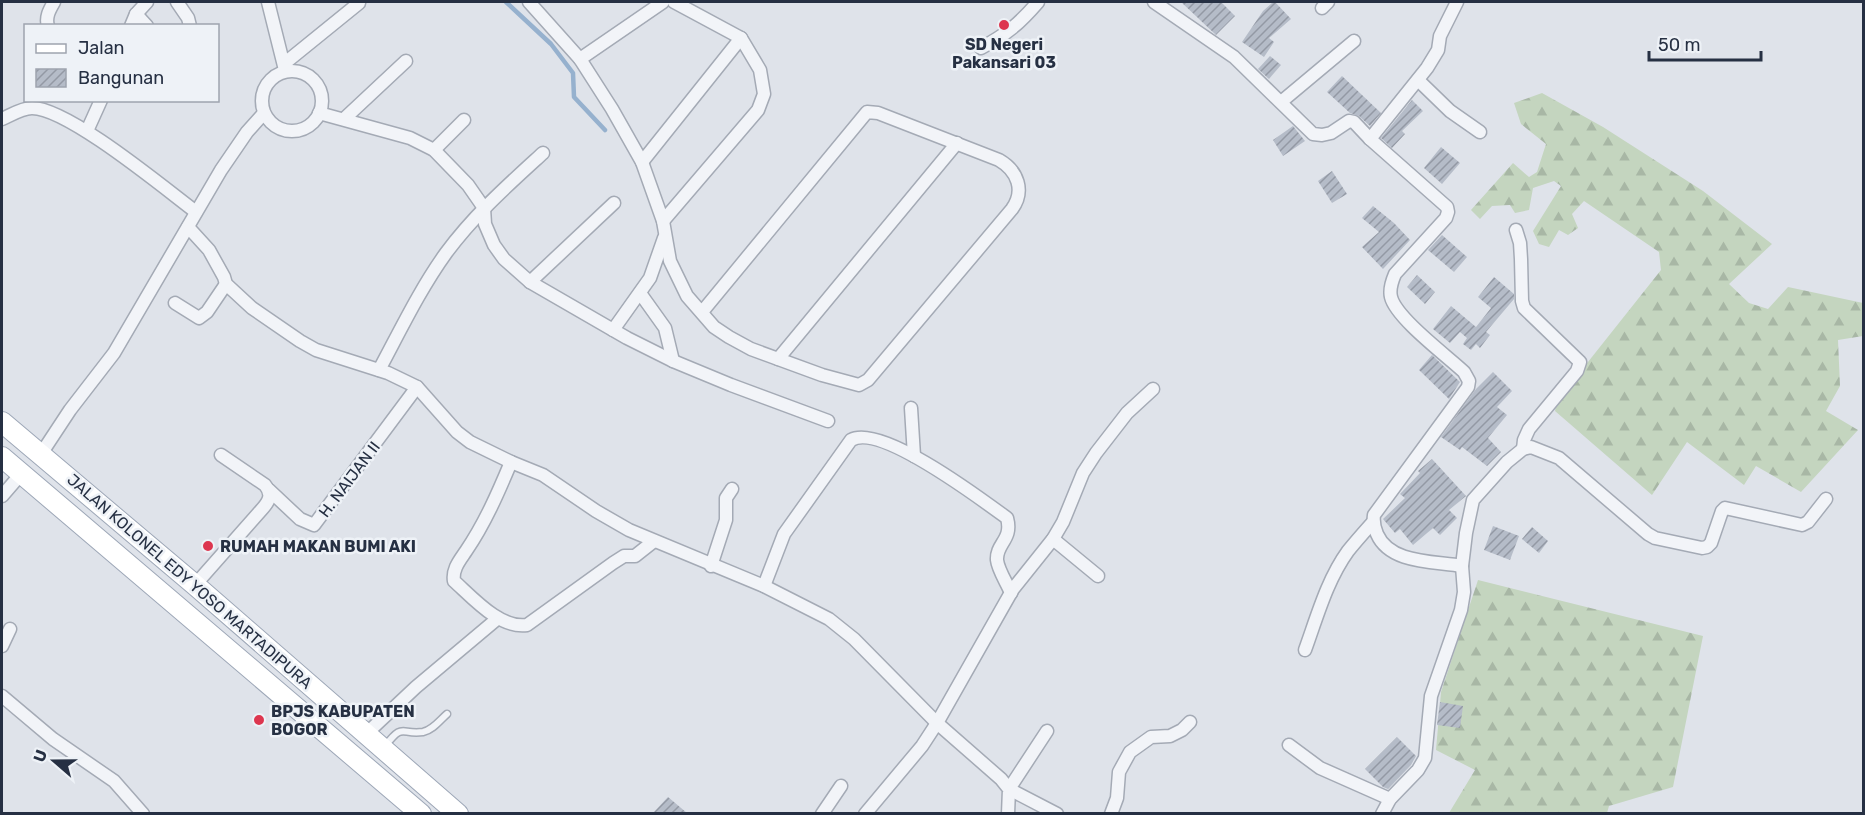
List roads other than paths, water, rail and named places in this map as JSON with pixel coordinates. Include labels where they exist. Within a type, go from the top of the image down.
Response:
[{"type":"main road","name":"JALAN KOLONEL EDY YOSO MARTADIPURA","points":[[2,422],[195,585],[458,813]]},
{"type":"main road","name":"JALAN KOLONEL EDY YOSO MARTADIPURA","points":[[2,457],[421,813]]},
{"type":"main road","points":[[122,558],[139,538]]},
{"type":"street","points":[[47,24],[49,10],[54,2]]},
{"type":"street","points":[[134,20],[147,2]]},
{"type":"street","points":[[177,2],[188,18],[189,24]]},
{"type":"street","points":[[268,2],[285,68]]},
{"type":"street","points":[[529,2],[580,60],[612,109],[642,162],[664,227],[670,261],[687,296],[714,327],[729,338],[778,359],[841,381],[864,384],[1004,218],[1018,197],[1018,180],[1011,168],[999,160],[878,113],[867,112],[702,312]]},
{"type":"street","points":[[580,60],[663,2]]},
{"type":"street","points":[[613,330],[650,278],[658,258],[664,227],[763,101],[760,70],[741,38],[674,2]]},
{"type":"street","points":[[981,48],[1013,29],[1038,2]]},
{"type":"street","points":[[1154,2],[1234,57],[1307,129],[1316,135],[1332,133],[1352,121],[1370,140],[1447,207],[1446,218],[1395,274],[1391,297],[1404,317],[1464,372],[1469,381],[1464,394],[1374,515],[1373,522],[1380,540],[1393,552],[1405,557],[1462,569]]},
{"type":"street","points":[[1370,140],[1418,80],[1438,50],[1440,36],[1457,2]]},
{"type":"street","points":[[285,68],[307,75],[317,85],[322,99],[319,113],[310,125],[303,129],[287,131],[273,125],[262,105],[264,90],[272,79],[359,3]]},
{"type":"street","points":[[642,162],[741,38]]},
{"type":"street","points":[[1281,102],[1354,41]]},
{"type":"street","points":[[344,119],[406,62]]},
{"type":"street","points":[[1418,80],[1450,111],[1480,132]]},
{"type":"street","points":[[87,131],[100,102]]},
{"type":"street","points":[[2,119],[31,108],[57,116],[87,131],[196,212]]},
{"type":"street","points":[[41,454],[70,410],[114,353],[235,149],[264,112]]},
{"type":"street","points":[[319,113],[410,138],[434,150],[468,185],[484,208],[485,224],[494,245],[504,259],[530,282],[613,330],[672,360],[828,421]]},
{"type":"street","points":[[434,150],[464,120]]},
{"type":"street","points":[[778,359],[957,143]]},
{"type":"street","points":[[379,370],[422,291],[446,254],[484,208],[543,153]]},
{"type":"street","points":[[530,282],[614,202]]},
{"type":"street","points":[[188,227],[209,250],[226,284],[252,308],[300,341],[330,355],[379,370],[417,387],[457,432],[470,442],[543,475],[629,530],[711,566],[764,586],[829,619],[854,639],[937,723],[1009,789],[1057,813]]},
{"type":"street","points":[[1516,230],[1520,243],[1524,308],[1580,362],[1577,371],[1529,429],[1523,449]]},
{"type":"street","points":[[176,303],[199,318],[207,312],[226,284]]},
{"type":"street","points":[[640,293],[665,328],[672,360]]},
{"type":"street","name":"H. NAIJAN II","points":[[269,490],[300,519],[314,525],[417,387]]},
{"type":"street","points":[[865,813],[922,746],[937,723],[1011,592],[1053,539],[1063,522],[1083,473],[1122,420],[1153,389]]},
{"type":"street","points":[[911,408],[914,456]]},
{"type":"street","points":[[764,586],[784,534],[851,440],[863,436],[896,447],[914,456],[1007,518],[1009,530],[997,563],[1011,592]]},
{"type":"street","points":[[1382,813],[1390,799],[1418,770],[1425,758],[1431,696],[1457,623],[1464,592],[1462,569],[1473,500],[1507,462],[1523,449],[1531,447],[1559,458],[1648,534],[1670,542],[1702,548],[1711,543],[1725,508],[1802,525],[1808,522],[1826,500]]},
{"type":"street","points":[[195,585],[263,508],[270,497],[265,485],[221,455]]},
{"type":"street","points":[[511,462],[483,525],[455,568],[453,575],[454,581],[498,619],[517,627],[527,625],[613,563],[624,556],[635,556],[654,542]]},
{"type":"street","points":[[2,496],[21,474]]},
{"type":"street","points":[[711,566],[726,520],[726,498],[732,489]]},
{"type":"street","points":[[1305,650],[1338,567],[1373,522]]},
{"type":"street","points":[[1053,539],[1098,576]]},
{"type":"street","points":[[366,734],[416,687],[498,619]]},
{"type":"street","points":[[2,646],[10,629]]},
{"type":"street","points":[[2,696],[53,739],[114,781],[143,813]]},
{"type":"street","points":[[1111,813],[1117,798],[1119,772],[1130,752],[1151,737],[1170,736],[1182,730],[1190,722]]},
{"type":"street","points":[[1009,813],[1009,789],[1047,731]]},
{"type":"street","points":[[1289,745],[1320,768],[1390,799]]},
{"type":"street","points":[[822,813],[841,786]]},
{"type":"lane","points":[[383,748],[398,731],[424,732],[431,729],[447,714]]},
{"type":"waterway","points":[[506,2],[551,44],[573,73],[574,97],[605,130]]},
{"type":"place","name":"SD Negeri Pakansari 03","points":[[1004,25]]},
{"type":"place","name":"RUMAH MAKAN BUMI AKI","points":[[208,546]]},
{"type":"place","name":"BPJS KABUPATEN BOGOR","points":[[259,720]]}]
